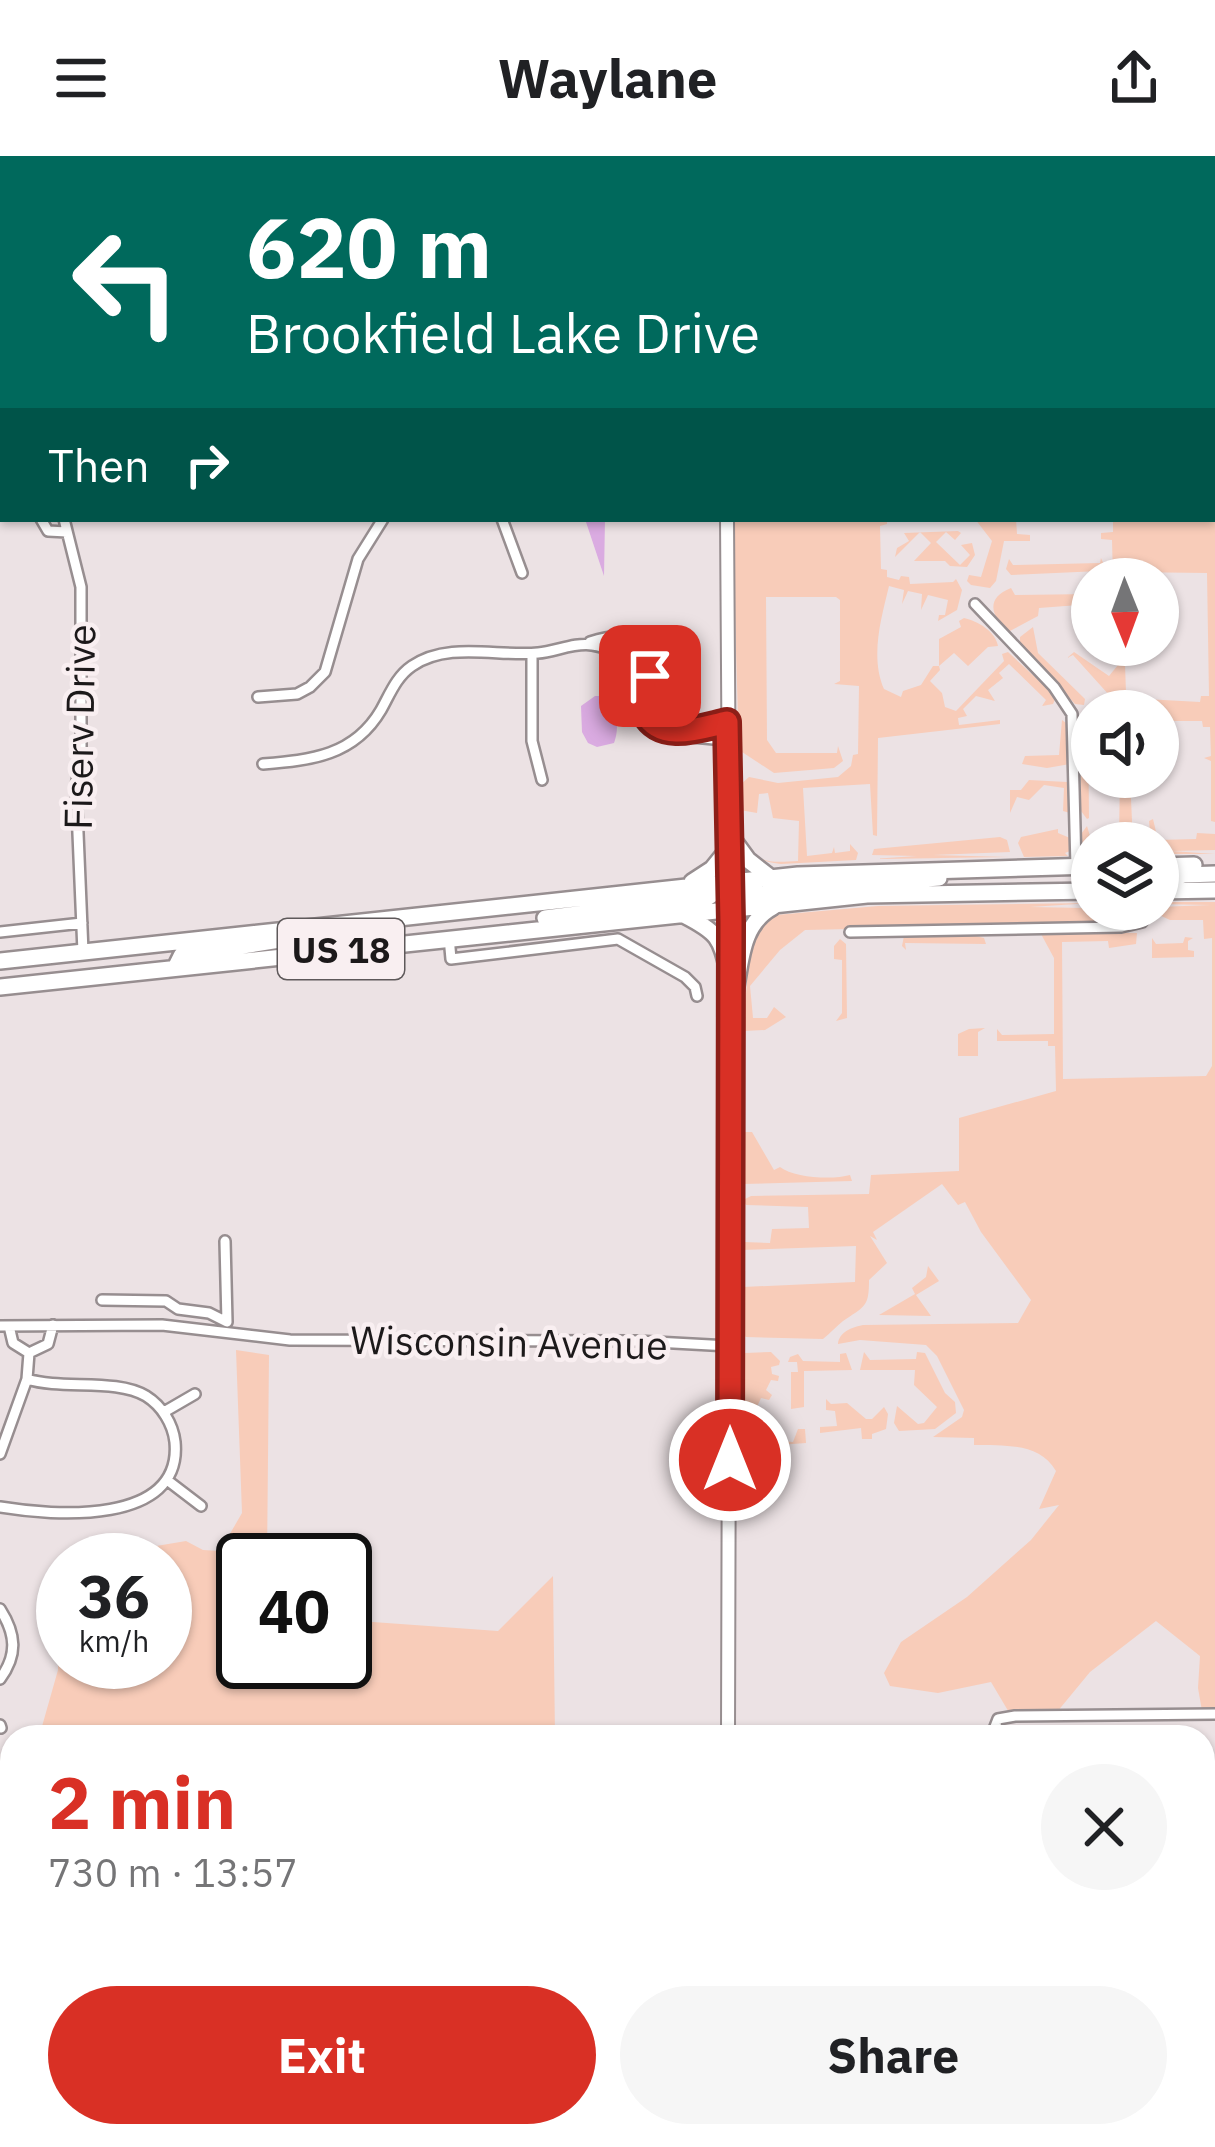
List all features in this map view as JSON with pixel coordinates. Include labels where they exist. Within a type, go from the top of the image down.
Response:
[{"type":"main road","points":[[678,887],[706,874],[729,841],[771,878]]},
{"type":"main road","points":[[1179,866],[1215,865]]},
{"type":"main road","name":"US 18","points":[[0,962],[771,878],[1071,866]]},
{"type":"main road","points":[[730,908],[737,899],[754,892],[941,878],[995,867]]},
{"type":"main road","points":[[1179,877],[1215,874]]},
{"type":"main road","points":[[928,893],[989,883],[1062,880],[1071,875]]},
{"type":"main road","points":[[484,934],[586,911],[707,898],[730,882]]},
{"type":"main road","points":[[1179,888],[1215,890]]},
{"type":"main road","name":"US 18","points":[[0,987],[784,902],[928,893],[1071,892]]},
{"type":"main road","points":[[729,1015],[739,989],[751,923],[784,902]]},
{"type":"main road","points":[[408,941],[441,913]]},
{"type":"main road","points":[[682,913],[715,931],[730,978]]},
{"type":"main road","points":[[175,968],[181,956],[291,940],[335,925]]},
{"type":"main road","points":[[50,981],[76,965],[83,952]]},
{"type":"street","points":[[43,522],[48,532],[67,532]]},
{"type":"street","name":"Fiserv Drive","points":[[65,522],[81,587],[81,759],[76,786],[83,952]]},
{"type":"street","points":[[258,697],[297,694],[325,672],[353,571],[381,522]]},
{"type":"street","points":[[503,522],[522,573]]},
{"type":"street","points":[[727,522],[728,1725]]},
{"type":"street","points":[[975,604],[1054,686],[1071,712],[1081,822]]},
{"type":"street","points":[[262,764],[326,757],[354,742],[369,728],[399,678],[424,659],[459,653],[532,654],[618,634],[637,640],[650,664],[650,676],[640,692]]},
{"type":"street","points":[[583,645],[618,655],[629,665],[646,715],[667,731],[727,740]]},
{"type":"street","points":[[532,654],[532,741],[542,780]]},
{"type":"street","points":[[667,731],[727,722]]},
{"type":"street","points":[[0,932],[82,923]]},
{"type":"street","points":[[850,932],[1071,929]]},
{"type":"street","points":[[449,937],[452,958],[618,939],[685,977],[695,986],[697,996]]},
{"type":"street","points":[[224,1241],[227,1322],[233,1336]]},
{"type":"street","points":[[102,1300],[166,1301],[178,1310],[209,1313],[227,1322]]},
{"type":"street","points":[[220,1334],[227,1322]]},
{"type":"street","points":[[29,1353],[48,1344],[53,1325]]},
{"type":"street","name":"Wisconsin Avenue","points":[[4,1326],[163,1325],[284,1340],[729,1346]]},
{"type":"street","points":[[4,1326],[13,1343],[29,1353]]},
{"type":"street","points":[[0,1454],[27,1379],[29,1353]]},
{"type":"street","points":[[0,1507],[59,1513],[102,1510],[141,1500],[167,1480],[175,1445],[164,1412],[148,1397],[134,1391],[27,1379]]},
{"type":"street","points":[[164,1412],[195,1394]]},
{"type":"street","points":[[0,1400],[16,1406]]},
{"type":"street","points":[[167,1480],[201,1506]]},
{"type":"street","points":[[0,1610],[14,1646],[0,1678]]},
{"type":"street","points":[[996,1725],[998,1719],[1215,1714]]},
{"type":"shaded area","points":[[586,522],[605,522],[604,576]]},
{"type":"shaded area","points":[[732,522],[887,522],[880,526],[881,569],[887,570],[887,577],[909,577],[910,584],[956,579],[962,590],[957,610],[938,621],[939,615],[945,615],[948,600],[928,595],[921,610],[922,594],[908,591],[902,604],[904,590],[889,586],[877,651],[884,689],[901,697],[903,691],[921,685],[933,666],[939,666],[930,681],[942,693],[945,707],[956,711],[1008,652],[1056,697],[1053,704],[1042,706],[1046,700],[1009,664],[999,673],[1003,678],[988,690],[995,701],[976,696],[963,709],[967,716],[958,718],[959,725],[1000,720],[1000,724],[878,738],[877,836],[873,835],[870,784],[803,788],[807,856],[832,853],[834,847],[835,853],[850,851],[850,844],[858,853],[856,860],[781,864],[766,861],[754,856],[745,846],[740,832],[760,858],[798,861],[799,821],[773,818],[768,793],[759,794],[757,813],[740,810],[740,785],[749,777],[778,783],[838,777],[858,754],[859,686],[834,684],[840,681],[840,600],[766,597],[767,740],[776,753],[837,753],[838,746],[843,761],[834,768],[774,773],[739,750]]},
{"type":"shaded area","points":[[977,522],[1016,522],[1017,534],[1030,535],[1030,541],[1004,541],[996,581],[990,588],[971,585],[969,575],[981,577],[992,541]]},
{"type":"shaded area","points":[[1113,522],[1215,522],[1215,822],[1211,821],[1211,761],[1204,758],[1211,756],[1210,727],[1203,727],[1202,721],[1179,721],[1179,701],[1200,702],[1201,696],[1209,696],[1207,573],[1179,573],[1179,558],[1112,558],[1112,540],[1101,539],[1101,533],[1113,532]]},
{"type":"shaded area","points":[[958,531],[955,540],[946,532],[936,542],[960,565],[970,555],[961,545],[972,543],[975,555],[967,567],[914,561],[931,543],[920,532]]},
{"type":"shaded area","points":[[920,532],[895,557],[897,548],[909,541],[904,533]]},
{"type":"shaded area","points":[[1009,559],[1013,565],[1071,564],[1071,572],[1011,575],[1006,569]]},
{"type":"shaded area","points":[[1011,588],[1015,595],[1071,594],[1071,606],[1039,608],[1038,616],[1008,632],[993,608]]},
{"type":"shaded area","points":[[964,618],[985,628],[997,641],[998,646],[988,647],[968,666],[954,653],[939,666],[939,639],[961,627],[959,621]]},
{"type":"shaded area","points":[[1033,627],[1038,653],[1076,690],[1071,690],[1071,700],[1020,646],[1020,637]]},
{"type":"shaded area","points":[[1083,666],[1094,666],[1109,676],[1117,666],[1125,666],[1126,690],[1105,690]]},
{"type":"shaded area","points":[[595,696],[609,700],[617,725],[614,743],[597,747],[582,732],[581,706]]},
{"type":"shaded area","points":[[1062,720],[1070,726],[1070,764],[1047,768],[1022,764],[1025,756],[1059,755]]},
{"type":"shaded area","points":[[1029,780],[1067,782],[1070,813],[1063,811],[1064,788],[1044,785],[1029,800],[1017,797],[1010,813],[1010,790],[1021,790]]},
{"type":"shaded area","points":[[1081,798],[1089,798],[1089,818],[1081,811]]},
{"type":"shaded area","points":[[1120,798],[1131,798],[1132,822],[1119,822]]},
{"type":"shaded area","points":[[1058,829],[1070,838],[1068,856],[1024,857],[1018,843],[1021,837]]},
{"type":"shaded area","points":[[1197,833],[1215,834],[1215,850],[1179,851],[1179,839],[1196,839]]},
{"type":"shaded area","points":[[1007,840],[1010,852],[933,855],[1009,857],[872,859],[917,856],[872,855],[874,849]]},
{"type":"shaded area","points":[[1179,902],[1215,902],[1215,1710],[1202,1711],[1200,1656],[1156,1621],[1090,1672],[1057,1712],[1010,1714],[991,1682],[938,1693],[890,1686],[884,1673],[901,1642],[967,1597],[1031,1540],[1059,1505],[1039,1509],[1056,1471],[1031,1450],[974,1445],[974,1438],[933,1437],[962,1417],[964,1410],[937,1356],[926,1345],[860,1340],[838,1344],[839,1340],[863,1325],[1018,1323],[1031,1300],[965,1202],[958,1205],[942,1184],[873,1232],[877,1240],[870,1236],[887,1263],[869,1280],[862,1308],[823,1339],[746,1337],[741,1333],[743,1287],[855,1282],[856,1246],[742,1250],[744,1242],[770,1243],[772,1229],[809,1228],[808,1207],[746,1205],[743,1200],[751,1196],[869,1194],[871,1175],[959,1171],[959,1118],[1056,1091],[1055,1046],[1048,1046],[1048,1041],[997,1041],[997,1029],[1002,1035],[1054,1034],[1054,958],[1041,934],[1048,932],[1137,933],[1136,944],[1109,948],[1108,941],[1062,942],[1063,1079],[1206,1076],[1212,1066],[1212,938],[1204,939],[1203,920],[1179,920],[1179,906],[1211,905]]},
{"type":"shaded area","points":[[1071,903],[1030,907],[1071,908],[1071,924],[805,930],[780,950],[750,986],[753,1018],[767,1018],[774,1007],[786,1017],[765,1030],[743,1031],[750,944],[745,952],[765,916],[878,906]]},
{"type":"shaded area","points":[[904,936],[976,936],[986,944],[905,943],[906,950],[902,946]]},
{"type":"shaded area","points":[[1185,937],[1193,938],[1188,950],[1194,951],[1194,957],[1152,958],[1152,938],[1156,944],[1183,943]]},
{"type":"shaded area","points":[[840,939],[846,944],[847,1018],[836,1021],[842,1013],[842,960],[834,959],[834,946]]},
{"type":"shaded area","points":[[985,1028],[978,1032],[978,1056],[958,1056],[958,1034]]},
{"type":"shaded area","points":[[742,1132],[752,1132],[774,1170],[780,1167],[814,1177],[850,1175],[852,1181],[743,1184]]},
{"type":"shaded area","points":[[928,1266],[939,1281],[916,1295],[931,1316],[879,1315],[915,1294],[912,1288],[926,1277]]},
{"type":"shaded area","points":[[236,1350],[269,1355],[267,1533],[230,1533],[242,1513]]},
{"type":"shaded area","points":[[771,1352],[780,1361],[771,1367],[772,1374],[779,1376],[766,1390],[772,1395],[769,1400],[761,1398],[752,1418],[759,1423],[751,1431],[756,1443],[763,1439],[793,1442],[798,1429],[805,1429],[806,1443],[752,1447],[749,1453],[756,1453],[756,1459],[741,1460],[745,1353]]},
{"type":"shaded area","points":[[864,1352],[870,1360],[916,1359],[917,1352],[925,1353],[945,1393],[955,1402],[956,1413],[935,1429],[899,1431],[894,1423],[897,1406],[918,1424],[937,1407],[914,1385],[915,1370],[860,1370]]},
{"type":"shaded area","points":[[846,1353],[852,1370],[804,1371],[804,1407],[791,1409],[791,1372],[798,1372],[797,1362],[788,1362],[790,1357],[798,1354],[803,1361],[840,1362],[840,1354]]},
{"type":"shaded area","points":[[826,1399],[831,1404],[847,1403],[866,1419],[884,1407],[886,1429],[872,1434],[872,1439],[862,1439],[861,1428],[820,1433],[820,1427],[837,1426],[835,1411],[826,1410]]},
{"type":"shaded area","points":[[192,1544],[216,1551],[216,1689],[372,1689],[372,1622],[498,1631],[553,1576],[555,1725],[42,1725],[53,1689],[192,1689]]},
{"type":"route","points":[[650,676],[640,692],[641,703],[659,727],[680,731],[727,722],[730,1460]]}]
